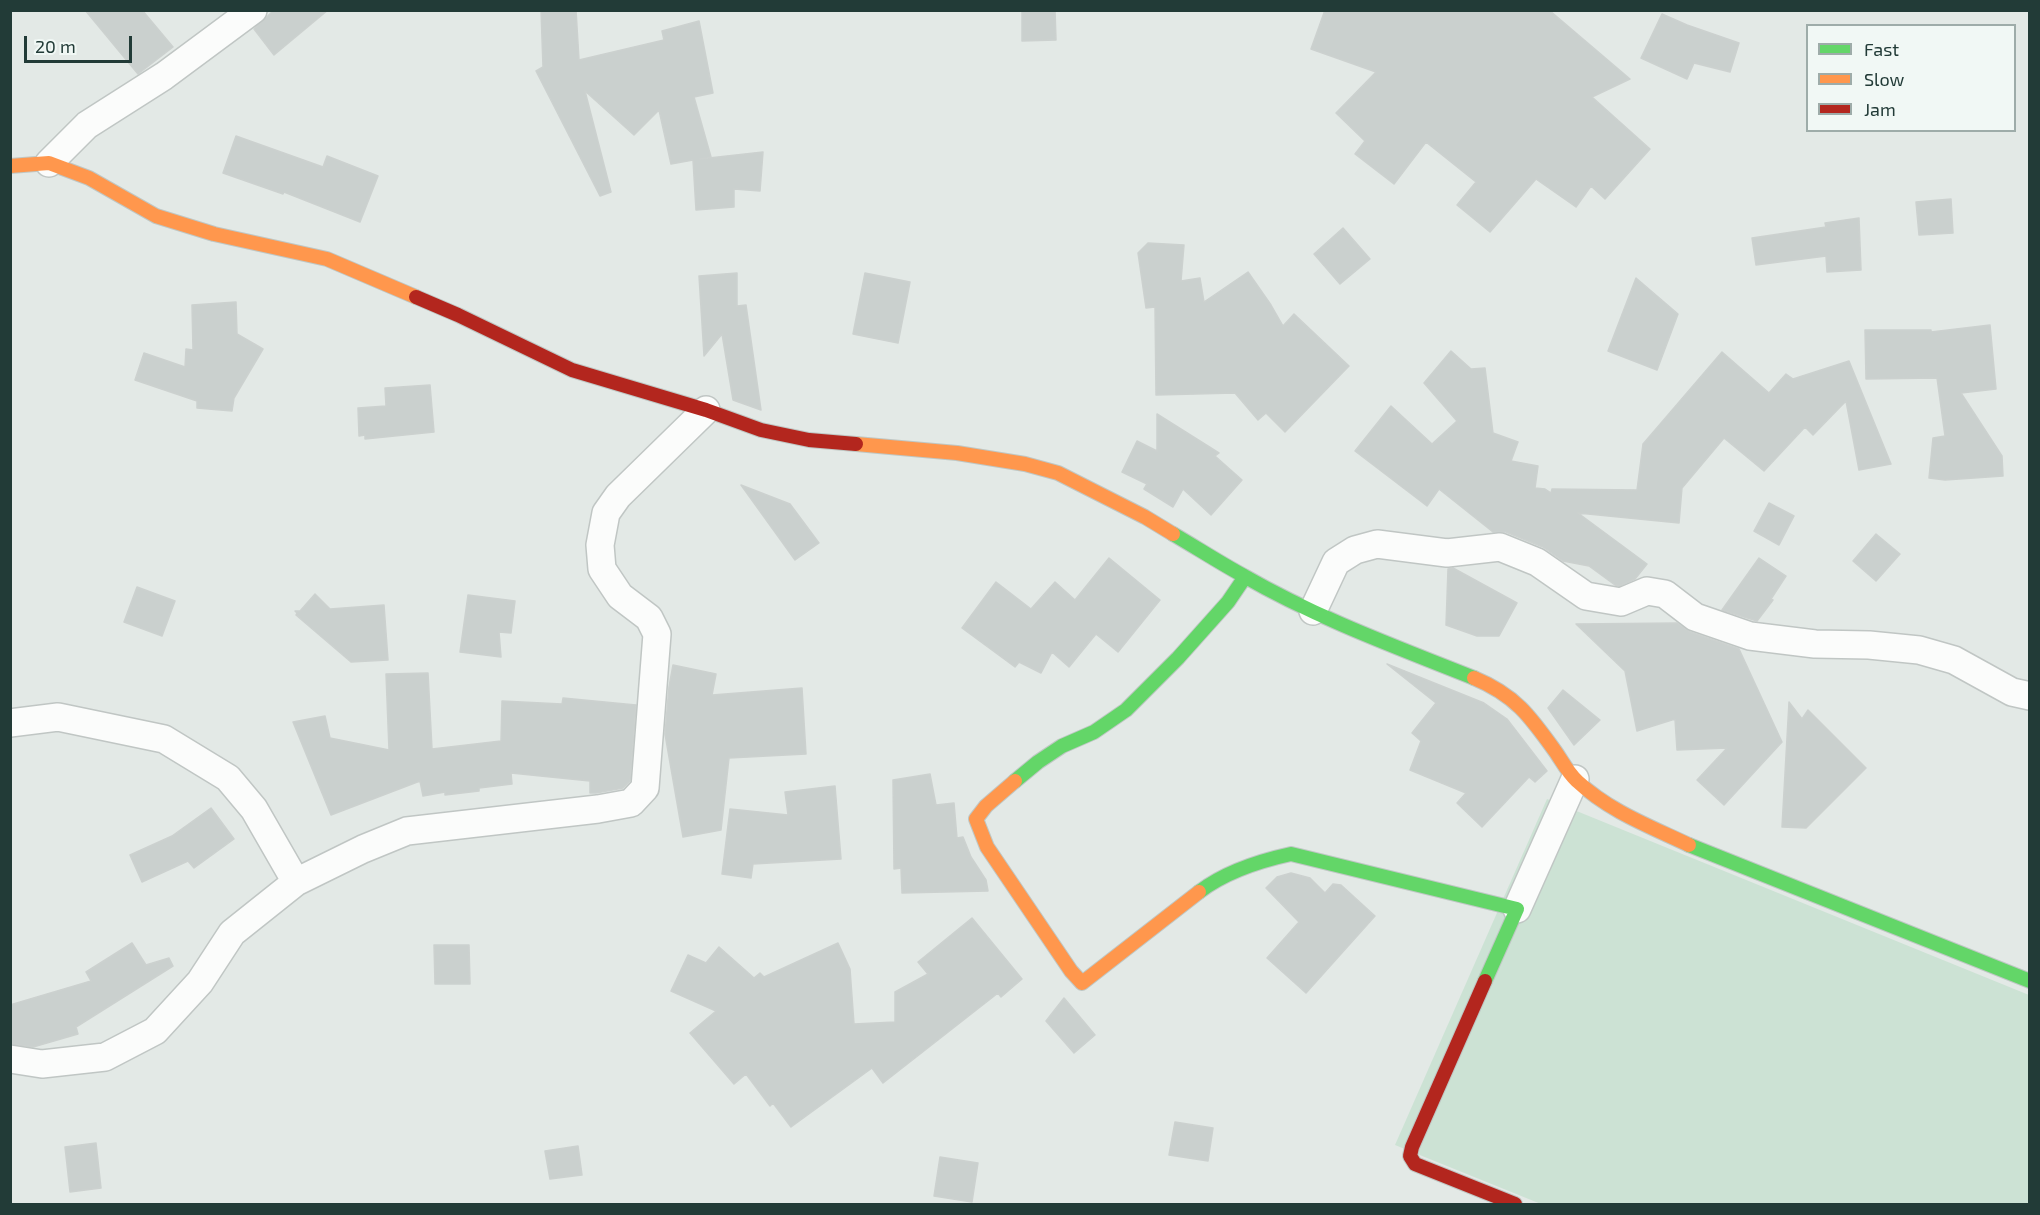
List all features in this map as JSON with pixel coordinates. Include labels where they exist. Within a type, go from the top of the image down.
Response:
[{"type":"street","points":[[49,163],[87,125],[164,76],[253,10]]},
{"type":"street","points":[[10,166],[49,163],[89,178],[156,216],[214,234],[327,259],[458,315],[572,370],[706,410],[761,430],[809,440],[957,453],[1025,464],[1058,473],[1146,517],[1245,577],[1313,611],[1356,631],[1493,686],[1520,705],[1575,779],[1606,805],[1700,850],[2030,981]]},
{"type":"street","points":[[10,1059],[42,1064],[105,1057],[155,1031],[200,982],[232,933],[296,882],[363,849],[407,831],[598,809],[631,803],[645,788],[657,634],[649,618],[620,596],[602,569],[600,545],[606,513],[618,496],[706,410]]},
{"type":"street","points":[[1313,611],[1336,562],[1356,550],[1377,544],[1447,553],[1500,547],[1537,562],[1586,596],[1621,602],[1647,591],[1665,594],[1695,617],[1750,636],[1815,644],[1869,645],[1919,650],[1954,660],[2012,692],[2030,696]]},
{"type":"street","points":[[1245,577],[1228,602],[1178,658],[1126,710],[1094,732],[1062,746],[1038,762],[986,806],[976,819],[987,847],[1071,971],[1082,983],[1213,881],[1265,860],[1292,854],[1517,909]]},
{"type":"street","points":[[10,723],[58,717],[164,739],[228,778],[254,808],[296,882]]},
{"type":"street","points":[[1515,1204],[1415,1164],[1410,1156],[1575,779]]},
{"type":"green space","points":[[1547,799],[2029,995],[2029,1204],[1541,1204],[1395,1145]]},
{"type":"building","points":[[85,10],[142,10],[173,47],[138,74]]},
{"type":"building","points":[[274,10],[328,10],[274,55],[254,29]]},
{"type":"building","points":[[541,10],[576,10],[579,60],[664,40],[662,31],[699,21],[713,93],[694,97],[711,157],[700,159],[763,152],[760,191],[734,189],[734,207],[696,210],[693,160],[671,164],[659,110],[634,135],[585,91],[611,192],[600,196],[536,71],[543,67]]},
{"type":"building","points":[[1022,10],[1055,10],[1056,40],[1022,41]]},
{"type":"building","points":[[1325,10],[1549,10],[1630,79],[1592,97],[1650,149],[1605,199],[1591,186],[1576,207],[1536,179],[1490,232],[1457,205],[1476,182],[1426,142],[1394,184],[1355,154],[1365,141],[1336,113],[1376,72],[1311,49]]},
{"type":"building","points":[[1662,14],[1739,43],[1730,72],[1694,63],[1687,79],[1641,58]]},
{"type":"building","points":[[236,136],[323,167],[327,156],[378,176],[360,222],[284,192],[283,194],[223,173]]},
{"type":"building","points":[[1951,199],[1953,233],[1919,235],[1916,202]]},
{"type":"building","points":[[1859,218],[1861,270],[1827,272],[1826,256],[1756,265],[1752,238],[1826,227],[1825,223]]},
{"type":"building","points":[[1343,228],[1370,259],[1340,284],[1314,254]]},
{"type":"building","points":[[1148,243],[1184,245],[1181,281],[1200,278],[1204,302],[1248,272],[1283,326],[1294,314],[1349,366],[1285,432],[1266,413],[1258,420],[1235,393],[1156,395],[1155,307],[1146,308],[1138,253]]},
{"type":"building","points":[[737,273],[737,306],[746,305],[761,410],[733,400],[722,334],[704,356],[699,276]]},
{"type":"building","points":[[865,273],[910,282],[898,343],[853,334]]},
{"type":"building","points":[[1636,278],[1678,314],[1657,370],[1608,351]]},
{"type":"building","points":[[236,302],[237,334],[263,349],[234,398],[232,411],[197,408],[197,401],[135,380],[144,353],[185,367],[186,349],[193,350],[192,305]]},
{"type":"building","points":[[1990,325],[1996,389],[1961,393],[2002,456],[2003,476],[1945,480],[1929,478],[1933,438],[1945,436],[1937,378],[1866,379],[1865,330],[1931,330],[1931,332]]},
{"type":"building","points":[[1451,351],[1471,369],[1485,368],[1493,433],[1518,442],[1511,461],[1538,466],[1535,488],[1545,489],[1551,493],[1552,489],[1637,490],[1643,444],[1722,352],[1769,393],[1786,374],[1793,379],[1849,361],[1891,464],[1859,470],[1846,401],[1813,435],[1805,427],[1764,471],[1724,438],[1682,488],[1679,523],[1578,513],[1647,564],[1635,579],[1619,586],[1615,585],[1589,566],[1563,561],[1543,547],[1506,532],[1493,532],[1439,489],[1427,506],[1355,451],[1391,406],[1432,444],[1457,421],[1424,383]]},
{"type":"building","points":[[430,385],[434,432],[365,439],[365,435],[359,436],[358,408],[386,406],[385,388]]},
{"type":"building","points":[[1157,414],[1219,453],[1215,456],[1242,480],[1211,515],[1183,489],[1173,507],[1144,489],[1147,484],[1122,472],[1137,441],[1157,451]]},
{"type":"building","points":[[741,485],[790,504],[819,543],[795,560]]},
{"type":"building","points":[[1769,503],[1794,516],[1779,545],[1754,531]]},
{"type":"building","points":[[1876,534],[1900,554],[1876,581],[1853,561]]},
{"type":"building","points":[[1109,558],[1160,600],[1118,652],[1096,634],[1069,667],[1052,652],[1041,673],[1019,662],[1015,667],[962,628],[996,582],[1031,609],[1055,582],[1075,600]]},
{"type":"building","points":[[1759,558],[1786,576],[1771,599],[1773,600],[1757,621],[1722,610]]},
{"type":"building","points":[[1453,568],[1517,603],[1499,636],[1477,636],[1446,625],[1448,569]]},
{"type":"building","points":[[137,587],[175,601],[162,636],[124,622]]},
{"type":"building","points":[[315,594],[330,609],[384,605],[388,660],[351,662],[296,615],[295,611],[300,611]]},
{"type":"building","points":[[468,595],[515,601],[511,633],[499,632],[501,657],[460,652]]},
{"type":"building","points":[[1677,623],[1690,632],[1739,649],[1782,742],[1724,805],[1697,780],[1727,748],[1677,750],[1675,719],[1637,731],[1625,671],[1576,624]]},
{"type":"building","points":[[1387,664],[1484,703],[1507,719],[1547,771],[1535,782],[1529,777],[1482,827],[1457,803],[1466,793],[1410,770],[1421,741],[1412,733],[1436,703]]},
{"type":"building","points":[[673,665],[716,674],[712,695],[802,688],[806,754],[729,758],[721,830],[683,837],[665,734]]},
{"type":"building","points":[[428,673],[432,749],[501,741],[502,701],[562,704],[563,698],[636,705],[630,781],[623,788],[590,793],[590,781],[511,773],[512,784],[479,788],[479,791],[445,795],[445,792],[423,796],[420,781],[331,815],[293,722],[325,716],[330,738],[389,750],[386,674]]},
{"type":"building","points":[[1563,690],[1600,720],[1574,745],[1548,708]]},
{"type":"building","points":[[1789,702],[1802,719],[1808,710],[1866,768],[1806,828],[1782,827]]},
{"type":"building","points":[[930,774],[936,805],[954,803],[957,838],[963,837],[971,857],[986,880],[988,891],[902,893],[901,868],[894,869],[893,780]]},
{"type":"building","points":[[835,786],[841,859],[753,864],[751,878],[722,874],[730,809],[788,815],[785,792]]},
{"type":"building","points":[[211,808],[234,839],[194,868],[188,861],[142,882],[130,855],[172,836]]},
{"type":"building","points":[[1291,873],[1310,878],[1325,893],[1333,884],[1341,885],[1375,916],[1306,993],[1267,958],[1299,922],[1266,888],[1277,877]]},
{"type":"building","points":[[972,918],[1022,979],[1001,997],[998,993],[883,1083],[872,1068],[791,1127],[773,1103],[770,1106],[746,1074],[734,1084],[690,1033],[716,1011],[671,991],[688,955],[706,963],[719,947],[754,978],[760,973],[764,977],[838,943],[850,969],[854,1024],[895,1022],[895,992],[928,974],[918,962]]},
{"type":"building","points":[[132,943],[146,965],[169,958],[173,966],[76,1027],[78,1034],[33,1047],[13,1044],[10,1035],[10,1005],[91,981],[86,972]]},
{"type":"building","points":[[434,945],[469,945],[470,984],[435,984]]},
{"type":"building","points":[[1064,998],[1095,1035],[1074,1053],[1046,1021]]},
{"type":"building","points":[[1175,1122],[1213,1128],[1208,1161],[1169,1155]]},
{"type":"building","points":[[96,1143],[101,1188],[70,1192],[65,1147]]},
{"type":"building","points":[[578,1146],[582,1175],[550,1179],[545,1151]]},
{"type":"building","points":[[940,1157],[978,1163],[972,1202],[934,1196]]},
{"type":"traffic: fast","points":[[1173,534],[1235,571],[1300,605],[1357,631],[1474,678]]},
{"type":"traffic: fast","points":[[1015,781],[1062,746],[1094,732],[1126,710],[1178,658],[1228,602],[1245,577]]},
{"type":"traffic: fast","points":[[1689,845],[2030,981]]},
{"type":"traffic: fast","points":[[1199,892],[1243,868],[1291,854],[1517,909],[1485,981]]},
{"type":"traffic: slow","points":[[10,166],[49,163],[89,178],[156,216],[214,234],[327,259],[416,297]]},
{"type":"traffic: slow","points":[[856,444],[957,453],[1025,464],[1058,473],[1145,517],[1173,534]]},
{"type":"traffic: slow","points":[[1474,678],[1511,699],[1538,727],[1571,774],[1589,792],[1630,817],[1689,845]]},
{"type":"traffic: slow","points":[[1015,781],[986,806],[976,819],[987,847],[1071,971],[1082,983],[1199,892]]},
{"type":"traffic: jam","points":[[416,297],[572,370],[706,410],[761,430],[809,440],[856,444]]},
{"type":"traffic: jam","points":[[1485,981],[1410,1156],[1415,1164],[1515,1204]]}]
